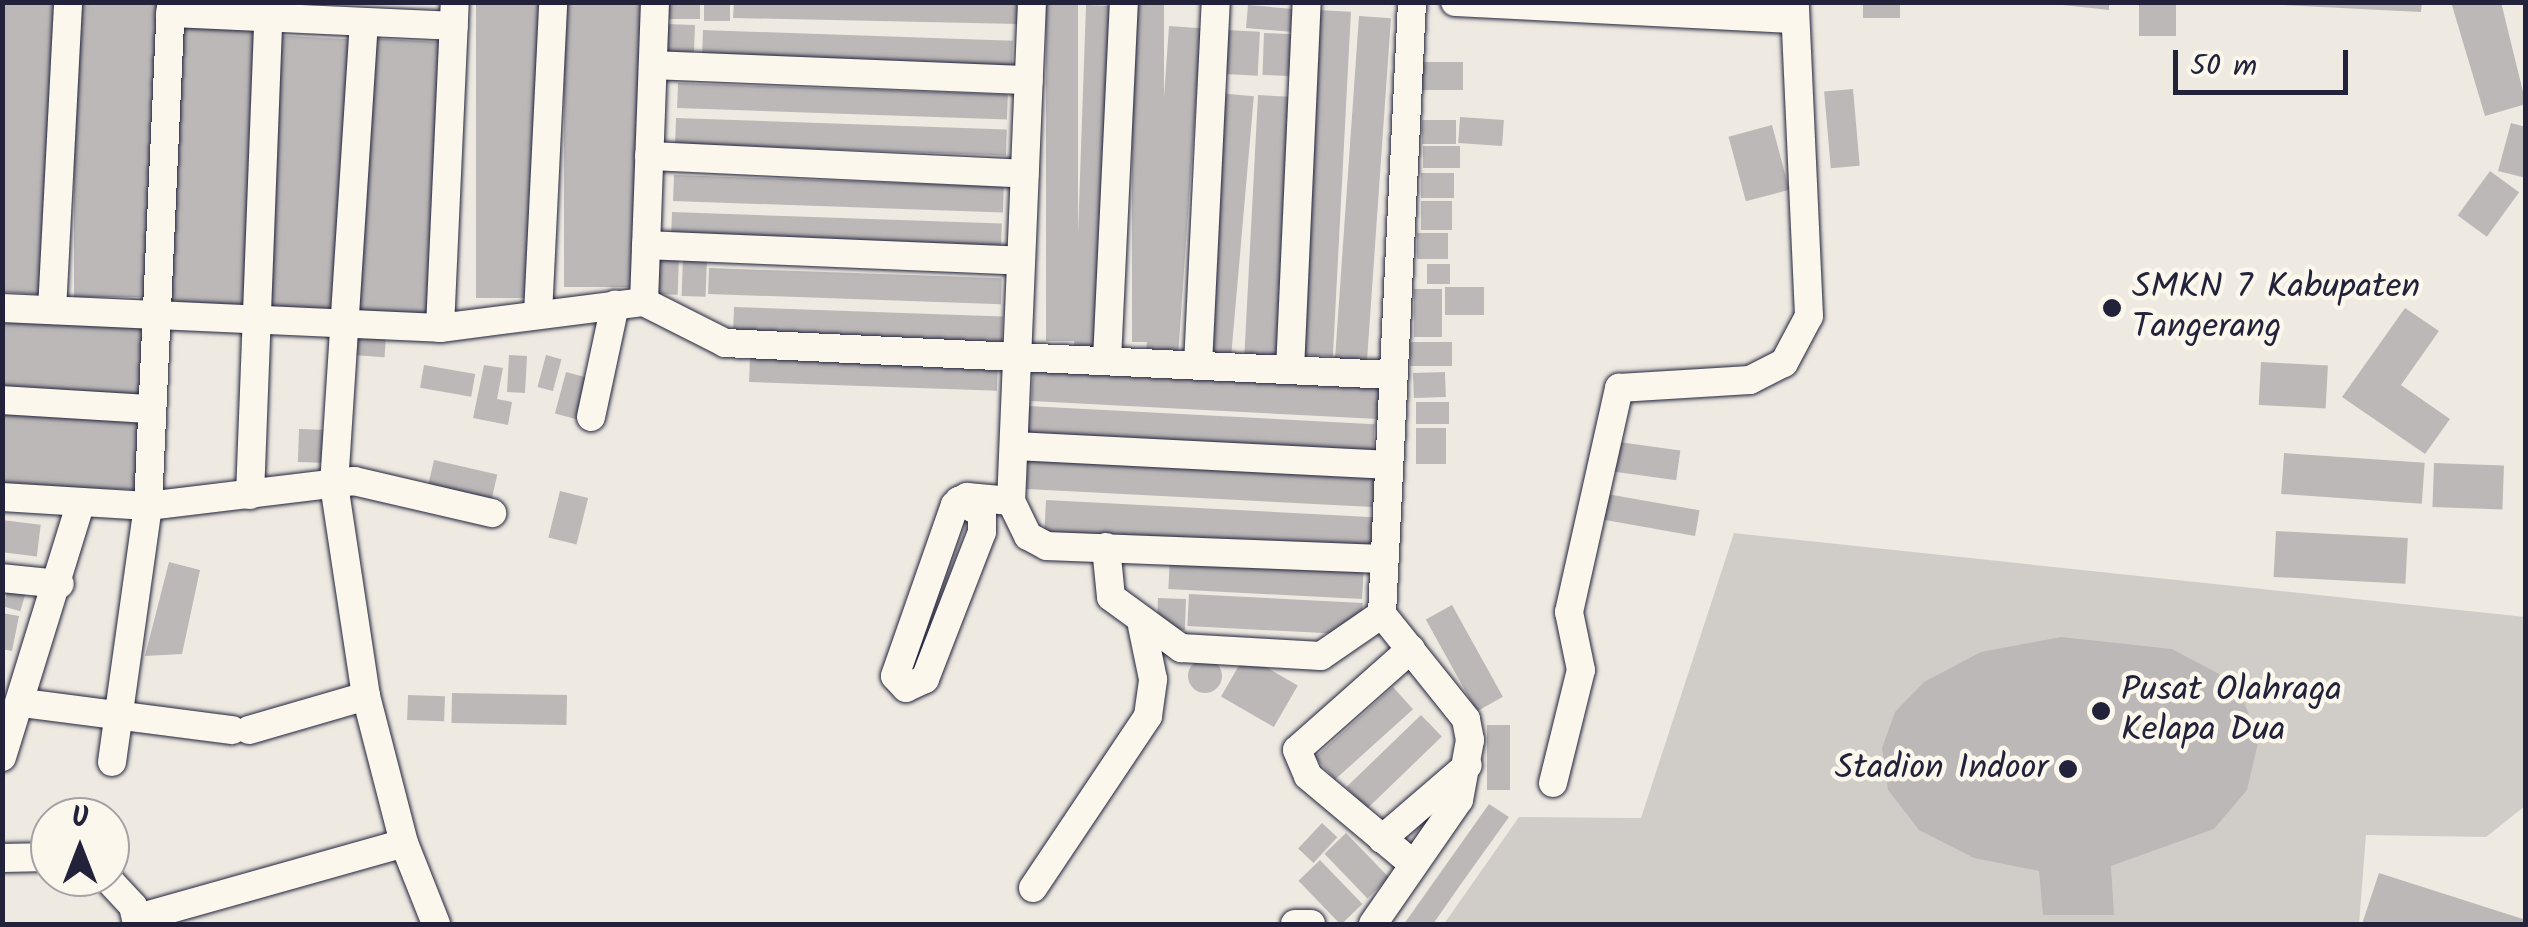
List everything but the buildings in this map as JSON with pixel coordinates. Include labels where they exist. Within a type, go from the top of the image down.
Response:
[{"type":"street","points":[[52,310],[68,2]]},
{"type":"street","points":[[538,314],[553,2]]},
{"type":"street","points":[[644,302],[655,2]]},
{"type":"street","points":[[1032,2],[1011,501],[1036,543],[1382,559]]},
{"type":"street","points":[[1108,360],[1124,2]]},
{"type":"street","points":[[1198,365],[1216,2]]},
{"type":"street","points":[[1290,370],[1307,2]]},
{"type":"street","points":[[1372,924],[1459,800],[1468,765],[1466,720],[1382,614],[1412,2]]},
{"type":"street","points":[[1455,2],[1794,11],[1809,316],[1784,363],[1750,380],[1619,388],[1569,612],[1581,670],[1571,740],[1553,783]]},
{"type":"street","points":[[112,762],[148,506],[170,8],[364,22],[455,14],[440,328]]},
{"type":"street","points":[[250,495],[268,18]]},
{"type":"street","points":[[364,22],[334,485],[366,696],[404,842],[436,924]]},
{"type":"street","points":[[652,66],[1029,80]]},
{"type":"street","points":[[650,156],[1025,174]]},
{"type":"street","points":[[646,246],[1021,261]]},
{"type":"street","points":[[2,308],[440,328],[644,302],[726,343],[1392,375]]},
{"type":"street","points":[[592,417],[615,305]]},
{"type":"street","points":[[2,400],[151,408]]},
{"type":"street","points":[[1014,446],[1387,465]]},
{"type":"street","points":[[2,497],[148,506],[365,483],[492,513]]},
{"type":"street","points":[[959,501],[1011,501]]},
{"type":"street","points":[[959,501],[984,520],[926,679],[906,688],[895,676],[959,501]]},
{"type":"street","points":[[2,757],[60,584],[81,502]]},
{"type":"street","points":[[1106,547],[1111,597],[1142,626],[1181,648],[1321,656],[1382,614]]},
{"type":"street","points":[[2,578],[60,584]]},
{"type":"street","points":[[925,588],[956,600]]},
{"type":"street","points":[[1034,888],[1148,716],[1153,679],[1142,626]]},
{"type":"street","points":[[1411,649],[1297,744],[1308,776],[1414,864]]},
{"type":"street","points":[[23,703],[240,730],[366,696]]},
{"type":"street","points":[[1382,839],[1468,765]]},
{"type":"street","points":[[121,897],[138,921],[404,842]]},
{"type":"street","points":[[2,858],[30,857]]},
{"type":"street","points":[[1295,924],[1311,924]]},
{"type":"shaded area","name":"Pusat Olahraga Kelapa Dua","points":[[1734,533],[2525,617],[2525,806],[2486,837],[2366,835],[2359,924],[1444,924],[1519,817],[1641,818]]},
{"type":"place","name":"SMKN 7 Kabupaten Tangerang","points":[[2112,308]]},
{"type":"place","name":"Pusat Olahraga Kelapa Dua","points":[[2101,711]]},
{"type":"place","name":"Stadion Indoor","points":[[2068,769]]}]
